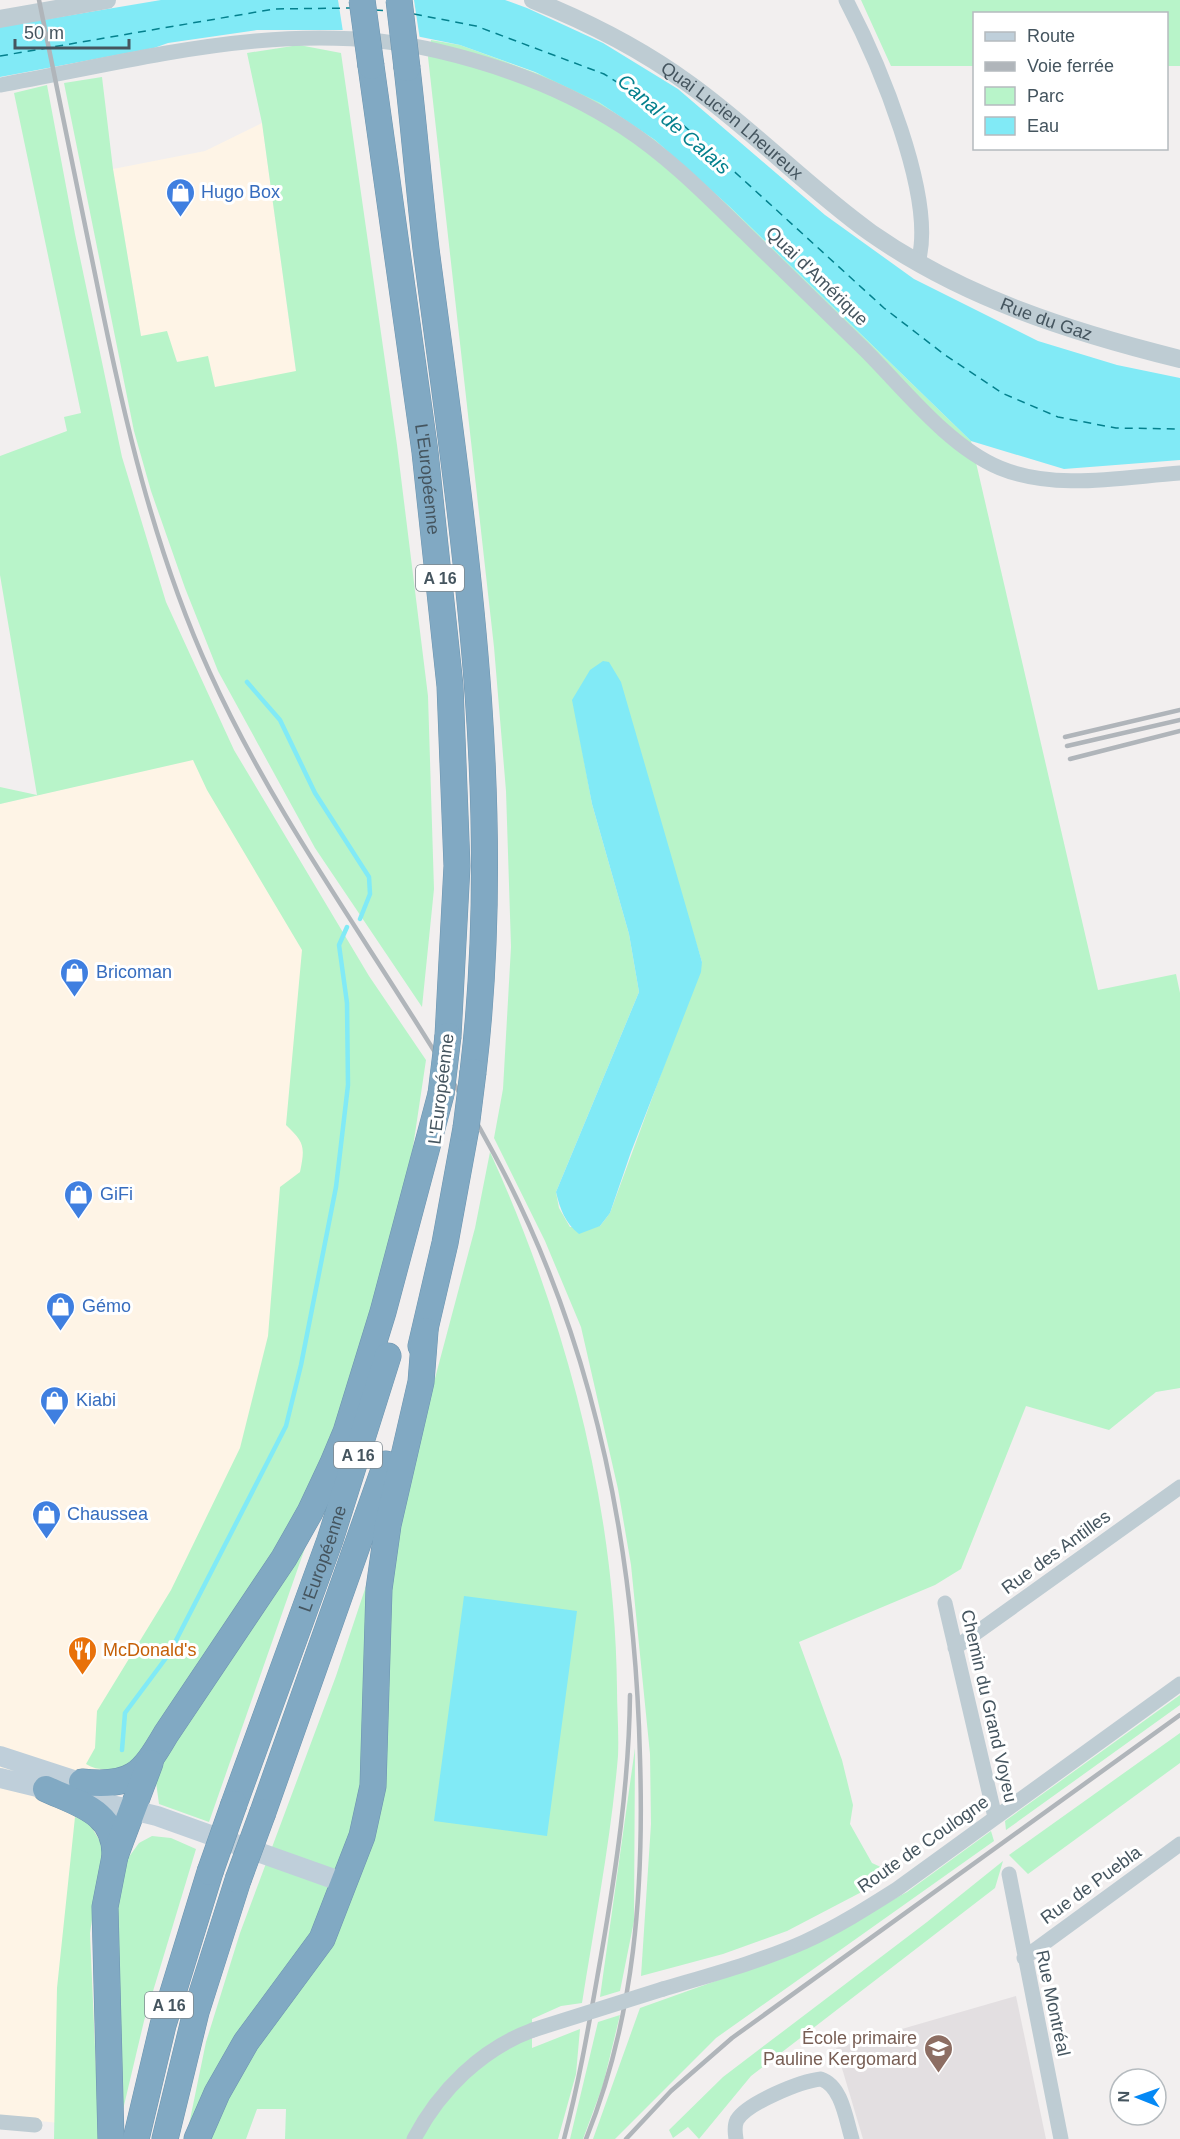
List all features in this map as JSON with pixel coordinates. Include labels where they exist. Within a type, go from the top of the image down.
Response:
[{"type":"highway","name":"L'Européenne","points":[[136,2139],[163,2025],[210,1872],[330,1540],[376,1396],[416,1242],[441,1094],[448,1036],[457,866],[451,697],[426,463],[362,0]]},
{"type":"highway","name":"L'Européenne","points":[[165,2139],[196,2012],[238,1880],[380,1484],[425,1331],[445,1244],[466,1128],[473,1072],[486,889],[481,708],[462,524],[426,246],[399,0]]},
{"type":"highway","points":[[111,2139],[104,1923],[115,1856],[151,1762],[166,1734],[297,1537],[333,1463],[346,1432],[383,1312],[441,1094]]},
{"type":"highway","points":[[197,2139],[217,2093],[246,2042],[322,1939],[345,1883],[371,1802],[379,1588],[388,1525],[421,1382],[425,1331]]},
{"type":"highway","points":[[82,1782],[122,1782],[141,1772],[151,1762]]},
{"type":"highway","points":[[46,1789],[99,1813],[113,1835],[115,1856]]},
{"type":"main road","points":[[0,1756],[82,1782],[133,1807],[345,1883]]},
{"type":"main road","points":[[0,1778],[133,1807]]},
{"type":"street","points":[[0,19],[107,0]]},
{"type":"street","name":"Quai Lucien Lheureux","points":[[533,0],[609,35],[690,84],[846,213],[918,262]]},
{"type":"street","points":[[846,0],[894,111],[913,179],[922,230],[922,248],[918,262]]},
{"type":"street","name":"Quai d'Amérique","points":[[0,85],[248,41],[363,40],[435,50],[465,57],[569,96],[616,123],[649,146],[688,177],[946,432],[981,459],[1011,472],[1061,480],[1180,473]]},
{"type":"street","name":"Rue du Gaz","points":[[918,262],[968,289],[1032,316],[1180,359]]},
{"type":"street","name":"Rue des Antilles","points":[[955,1648],[1180,1487]]},
{"type":"street","name":"Chemin du Grand Voyeu","points":[[945,1603],[995,1817]]},
{"type":"street","name":"Route de Coulogne","points":[[414,2139],[438,2101],[465,2072],[494,2050],[533,2030],[773,1954],[828,1931],[897,1889],[1180,1684]]},
{"type":"street","name":"Rue de Puebla","points":[[1024,1958],[1180,1844]]},
{"type":"street","name":"Rue Montréal","points":[[1009,1874],[1061,2139]]},
{"type":"street","points":[[736,2139],[735,2124],[743,2113],[772,2097],[821,2079],[827,2081],[835,2091],[852,2139]]},
{"type":"street","points":[[0,2122],[34,2125]]},
{"type":"shaded area","points":[[262,123],[296,372],[215,387],[141,336],[113,169],[205,151]]},
{"type":"shaded area","points":[[234,750],[297,859],[386,1094],[98,1837],[90,1933],[99,2127],[0,2117],[0,804]]},
{"type":"shaded area","name":"École primaire Pauline Kergomard","points":[[1016,1996],[1046,2139],[863,2139],[836,2048]]},
{"type":"green space","points":[[861,0],[1180,0],[1180,66],[1168,66],[1168,12],[973,12],[973,66],[891,66]]},
{"type":"green space","points":[[431,40],[460,45],[558,81],[600,103],[655,140],[730,207],[971,441],[1098,990],[1176,974],[1180,993],[1180,1388],[1156,1392],[1109,1430],[1026,1406],[961,1569],[935,1585],[799,1642],[842,1760],[853,1805],[850,1824],[872,1863],[896,1874],[787,1931],[723,1954],[641,1976],[651,1824],[650,1754],[631,1565],[618,1489],[581,1327],[545,1241],[494,1138],[503,1089],[511,947],[506,791],[494,647],[428,57]],"holes":[[[573,700],[672,866],[702,962],[610,1213],[600,1226],[570,1227],[559,1208],[556,1192],[639,992],[629,934],[592,804]]]},
{"type":"green space","points":[[299,45],[341,53],[397,445],[428,696],[434,889],[422,1007],[315,848],[218,671],[185,588],[151,491],[134,431],[64,83],[102,77],[113,169],[141,336],[167,331],[177,362],[208,356],[215,387],[296,371],[262,123],[247,53]]},
{"type":"green space","points":[[47,85],[75,234],[122,457],[166,602],[234,750],[369,976],[426,1060],[413,1147],[377,1296],[324,1460],[272,1558],[133,1764],[110,1769],[91,1767],[86,1764],[95,1748],[97,1711],[171,1590],[240,1448],[268,1336],[280,1187],[300,1172],[303,1157],[300,1141],[286,1125],[302,950],[207,790],[193,760],[0,804],[0,787],[37,795],[0,575],[0,456],[67,431],[64,417],[81,413],[14,93]]},
{"type":"green space","points":[[490,1152],[542,1280],[563,1346],[596,1482],[607,1550],[614,1619],[618,1756],[607,1849],[582,2003],[561,2006],[532,2019],[532,2048],[580,2029],[576,2074],[558,2139],[285,2139],[286,2109],[257,2109],[246,2139],[186,2139],[206,2042],[240,1933],[336,1676],[374,1562],[405,1491],[475,1228]]},
{"type":"green space","points":[[319,1508],[209,1822],[159,1804],[156,1782],[162,1763]]},
{"type":"green space","points":[[1180,1695],[1180,1705],[1006,1830],[1005,1821]]},
{"type":"green space","points":[[1180,1733],[1180,1763],[1028,1874],[1009,1855]]},
{"type":"green space","points":[[635,1748],[634,1921],[620,1991],[600,1997]]},
{"type":"green space","points":[[75,1817],[89,1823],[103,1846],[90,1933],[99,2139],[54,2139],[57,1988]]},
{"type":"green space","points":[[991,1831],[994,1841],[716,2038],[615,2139],[593,2139],[640,2008],[797,1952],[907,1892]]},
{"type":"green space","points":[[152,1836],[171,1838],[196,1849],[144,2021],[117,2135],[109,1926],[126,1861],[139,1843]]},
{"type":"green space","points":[[1003,1861],[995,1888],[751,2076],[699,2139],[688,2127],[673,2138],[669,2130],[723,2077],[927,1922]]},
{"type":"green space","points":[[620,2015],[603,2085],[583,2139],[570,2139],[598,2022]]},
{"type":"water","name":"Canal de Calais","points":[[161,0],[505,0],[527,8],[603,43],[678,89],[825,215],[914,279],[1038,341],[1117,365],[1180,378],[1180,460],[1064,469],[971,441],[730,207],[655,140],[600,103],[535,72],[460,45],[411,35],[350,30],[257,30],[168,43],[154,48],[0,77],[0,27]]},
{"type":"water","points":[[603,661],[609,662],[621,682],[702,962],[701,972],[631,1152],[610,1213],[600,1226],[579,1234],[564,1215],[556,1192],[639,992],[629,934],[592,804],[572,700],[590,670]]},
{"type":"water","points":[[464,1596],[577,1611],[547,1836],[434,1821]]},
{"type":"pier","points":[[338,0],[414,0],[420,40],[343,32]]},
{"type":"waterway","points":[[247,682],[280,720],[315,793],[369,877],[370,894],[360,919]]},
{"type":"waterway","points":[[122,1750],[125,1713],[169,1654],[286,1426],[301,1365],[336,1187],[348,1085],[347,1003],[339,945],[347,927]]},
{"type":"ferry route","points":[[0,56],[274,9],[352,8]]},
{"type":"ferry route","points":[[375,10],[388,11]]},
{"type":"ferry route","points":[[414,14],[476,26],[604,74],[681,123],[884,308],[945,355],[1002,393],[1058,417],[1116,428],[1180,429]]},
{"type":"railway","points":[[39,0],[106,330],[129,430],[156,529],[190,626],[210,673],[274,797],[460,1093],[494,1154],[529,1224],[558,1297],[583,1371],[603,1447],[618,1524],[629,1601],[640,1758],[640,1855],[638,1904],[626,1999],[603,2093],[586,2139]]},
{"type":"railway","points":[[1065,737],[1180,710]]},
{"type":"railway","points":[[1067,746],[1180,720]]},
{"type":"railway","points":[[1070,759],[1180,731]]},
{"type":"railway","points":[[564,2139],[584,2048],[612,1891],[624,1794],[630,1695]]},
{"type":"railway","points":[[626,2139],[671,2091],[732,2038],[1180,1715]]},
{"type":"place","name":"Hugo Box","points":[[180,218]]},
{"type":"place","name":"Bricoman","points":[[75,998]]},
{"type":"place","name":"GiFi","points":[[79,1220]]},
{"type":"place","name":"Gémo","points":[[61,1332]]},
{"type":"place","name":"Kiabi","points":[[55,1426]]},
{"type":"place","name":"Chaussea","points":[[46,1540]]},
{"type":"place","name":"McDonald's","points":[[82,1676]]},
{"type":"place","name":"École primaire Pauline Kergomard","points":[[938,2074]]}]
